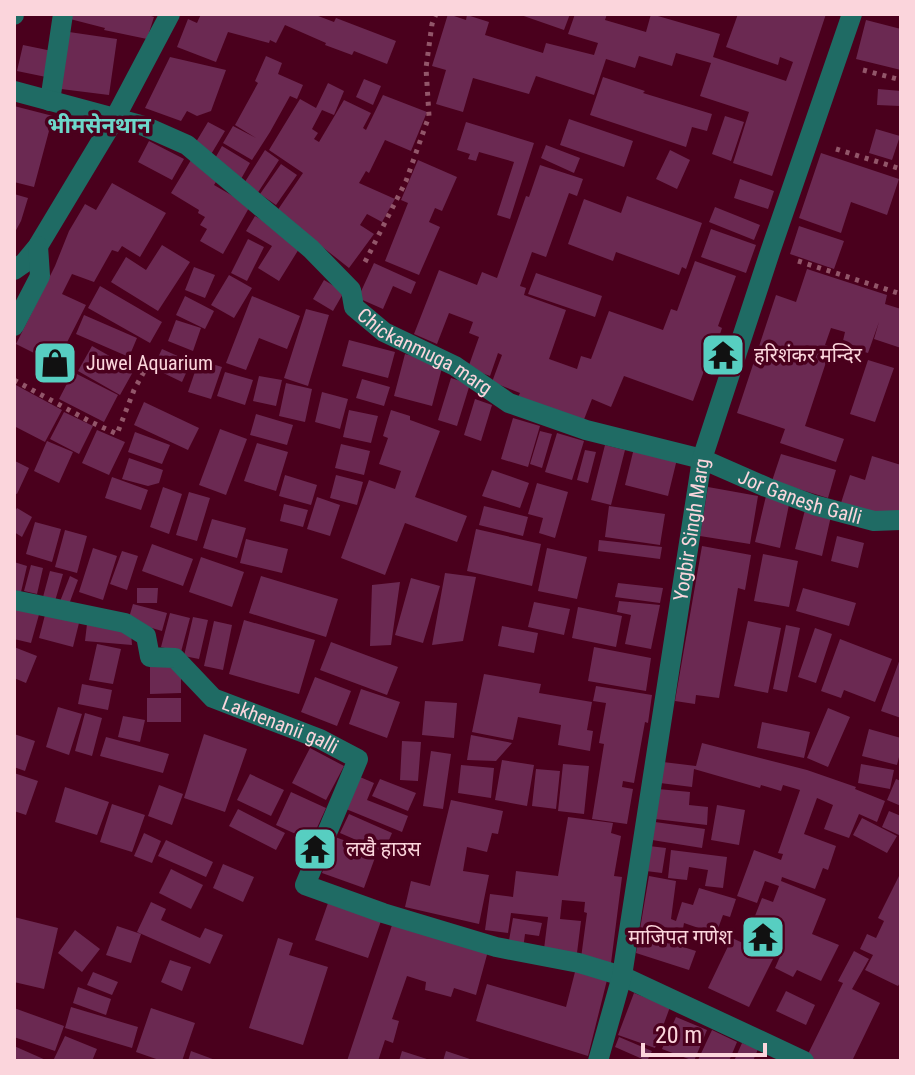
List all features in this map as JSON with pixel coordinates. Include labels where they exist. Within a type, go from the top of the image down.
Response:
[{"type":"street","points":[[50,101],[63,14]]},
{"type":"street","points":[[14,270],[38,246],[115,118],[170,14]]},
{"type":"street","name":"Yogbir Singh Marg","points":[[598,1061],[622,976],[702,459],[852,14]]},
{"type":"street","name":"Chickanmuga marg","points":[[14,91],[144,126],[187,145],[311,249],[351,290],[354,307],[384,332],[455,366],[509,403],[586,430],[702,459]]},
{"type":"street","points":[[14,326],[40,276],[38,246]]},
{"type":"street","name":"Jor Ganesh Galli","points":[[702,459],[814,505],[874,521],[901,520]]},
{"type":"street","name":"Lakhenanii galli","points":[[14,600],[125,623],[146,636],[150,657],[175,658],[213,698],[320,739],[358,759],[305,885],[383,913],[496,947],[579,963],[622,976]]},
{"type":"street","points":[[622,976],[804,1061]]},
{"type":"path","points":[[351,290],[406,181],[429,116],[426,68],[436,14]]},
{"type":"path","points":[[808,140],[901,169]]},
{"type":"path","points":[[770,252],[901,294]]},
{"type":"path","points":[[14,380],[117,434],[147,366]]},
{"type":"building","points":[[71,14],[145,14],[154,17],[147,39],[70,19]]},
{"type":"building","points":[[201,14],[313,14],[334,22],[336,18],[396,41],[387,64],[354,51],[352,55],[325,45],[285,25],[276,43],[228,32],[216,62],[177,47],[188,19],[197,23]]},
{"type":"building","points":[[448,14],[466,20],[467,15],[489,22],[485,35],[543,53],[546,43],[594,55],[598,43],[568,34],[575,14],[607,14],[605,20],[646,32],[651,14],[720,34],[713,57],[786,81],[793,62],[780,57],[778,65],[726,47],[738,14],[826,14],[772,176],[733,163],[749,112],[700,96],[711,63],[676,53],[672,66],[639,56],[635,68],[606,59],[594,95],[536,76],[529,94],[473,78],[463,112],[436,104],[446,70],[432,66]]},
{"type":"building","points":[[518,14],[570,14],[564,30]]},
{"type":"building","points":[[866,20],[901,29],[901,70],[856,59]]},
{"type":"building","points":[[69,32],[117,39],[109,95],[61,89]]},
{"type":"building","points":[[23,45],[52,51],[46,77],[17,71]]},
{"type":"building","points":[[266,56],[282,63],[278,74],[303,85],[297,99],[290,96],[252,160],[223,143],[233,126],[256,138],[235,125],[258,83],[255,81]]},
{"type":"building","points":[[170,57],[226,70],[211,111],[197,116],[187,111],[181,121],[145,108]]},
{"type":"building","points":[[603,77],[712,114],[707,131],[692,127],[686,147],[590,115]]},
{"type":"building","points":[[364,79],[381,86],[373,105],[356,97]]},
{"type":"building","points":[[328,83],[344,91],[334,115],[322,110],[312,129],[318,133],[314,139],[319,142],[344,100],[371,113],[363,128],[366,130],[383,95],[427,112],[411,151],[385,140],[369,173],[366,171],[359,183],[395,199],[382,222],[367,214],[360,225],[374,234],[349,268],[277,211],[303,173],[269,150],[300,99],[316,108]]},
{"type":"building","points":[[878,89],[901,91],[900,106],[877,105]]},
{"type":"building","points":[[14,106],[53,116],[34,187],[14,182]]},
{"type":"building","points":[[725,116],[744,122],[731,161],[712,154]]},
{"type":"building","points":[[569,119],[633,141],[624,167],[560,145]]},
{"type":"building","points":[[208,122],[225,131],[210,156],[193,147]]},
{"type":"building","points":[[466,122],[534,143],[510,219],[497,215],[514,162],[479,152],[476,161],[468,159],[470,154],[457,150]]},
{"type":"building","points":[[876,129],[900,136],[892,160],[869,153]]},
{"type":"building","points":[[149,141],[184,159],[172,180],[138,162]]},
{"type":"building","points":[[546,145],[580,158],[574,173],[541,158]]},
{"type":"building","points":[[222,146],[250,163],[241,179],[213,162]]},
{"type":"building","points":[[265,150],[279,160],[257,194],[243,185]]},
{"type":"building","points":[[670,150],[690,160],[677,189],[656,179]]},
{"type":"building","points":[[821,153],[899,179],[887,215],[851,202],[841,233],[799,218]]},
{"type":"building","points":[[191,160],[219,177],[214,185],[250,206],[223,254],[200,241],[207,229],[200,225],[205,217],[171,193]]},
{"type":"building","points":[[418,160],[457,177],[442,211],[435,208],[429,222],[440,227],[419,275],[385,261],[408,203],[401,200]]},
{"type":"building","points":[[281,164],[297,175],[276,205],[260,194]]},
{"type":"building","points":[[540,165],[583,179],[577,196],[569,193],[546,257],[532,252],[520,286],[526,288],[524,295],[566,310],[549,359],[577,369],[581,356],[591,359],[609,311],[663,330],[671,309],[677,311],[695,261],[736,276],[718,326],[722,328],[715,349],[712,349],[693,401],[624,376],[611,407],[592,399],[583,422],[518,397],[520,393],[492,382],[502,355],[498,353],[490,376],[468,368],[479,337],[469,333],[473,322],[449,313],[437,344],[414,334],[439,270],[477,285],[482,272],[497,278]]},
{"type":"building","points":[[740,179],[774,191],[768,209],[734,198]]},
{"type":"building","points":[[112,183],[166,213],[140,257],[122,246],[118,252],[112,250],[94,282],[72,274],[62,294],[86,305],[56,364],[16,344],[69,231],[85,204],[96,210]]},
{"type":"building","points":[[14,194],[28,198],[14,234]]},
{"type":"building","points":[[627,196],[702,223],[686,269],[682,267],[679,275],[616,252],[613,261],[568,244],[584,199],[621,213]]},
{"type":"building","points":[[715,207],[760,225],[754,240],[709,222]]},
{"type":"building","points":[[255,216],[302,244],[279,281],[258,268],[272,246],[246,231]]},
{"type":"building","points":[[799,226],[844,241],[834,269],[790,254]]},
{"type":"building","points":[[711,229],[756,245],[746,273],[701,257]]},
{"type":"building","points":[[248,239],[264,247],[247,281],[231,273]]},
{"type":"building","points":[[162,245],[190,262],[158,311],[111,282],[126,257],[146,270]]},
{"type":"building","points":[[374,263],[416,282],[411,294],[393,286],[383,309],[358,298]]},
{"type":"building","points":[[194,267],[215,275],[205,298],[185,290]]},
{"type":"building","points":[[807,269],[887,295],[885,304],[901,309],[901,348],[874,339],[879,322],[868,353],[842,345],[845,332],[831,328],[825,345],[831,347],[805,426],[844,439],[836,462],[780,443],[785,429],[737,413],[776,295],[796,302]]},
{"type":"building","points":[[536,273],[602,296],[595,317],[528,294]]},
{"type":"building","points":[[229,275],[252,288],[234,318],[211,305]]},
{"type":"building","points":[[324,280],[344,292],[333,311],[313,299]]},
{"type":"building","points":[[100,286],[162,322],[150,343],[88,308]]},
{"type":"building","points":[[185,296],[214,311],[205,329],[176,315]]},
{"type":"building","points":[[252,296],[300,316],[287,349],[259,338],[246,370],[226,363]]},
{"type":"building","points":[[306,309],[329,315],[308,386],[284,378]]},
{"type":"building","points":[[84,315],[137,338],[129,357],[76,334]]},
{"type":"building","points":[[176,320],[201,328],[193,351],[168,341]]},
{"type":"building","points":[[349,340],[395,352],[388,378],[342,366]]},
{"type":"building","points":[[92,346],[134,370],[120,395],[78,371]]},
{"type":"building","points":[[162,349],[191,362],[182,382],[153,368]]},
{"type":"building","points":[[405,354],[443,364],[432,406],[394,396]]},
{"type":"building","points":[[199,360],[222,367],[211,399],[188,392]]},
{"type":"building","points":[[868,360],[894,368],[875,422],[850,414]]},
{"type":"building","points":[[73,372],[118,395],[104,422],[59,399]]},
{"type":"building","points":[[225,372],[253,380],[245,405],[217,396]]},
{"type":"building","points":[[259,376],[282,380],[276,406],[253,401]]},
{"type":"building","points":[[451,378],[470,384],[457,426],[438,420]]},
{"type":"building","points":[[362,379],[390,387],[384,406],[356,398]]},
{"type":"building","points":[[286,383],[312,389],[305,422],[279,416]]},
{"type":"building","points":[[14,384],[62,410],[45,442],[14,426]]},
{"type":"building","points":[[322,392],[348,399],[340,429],[315,422]]},
{"type":"building","points":[[475,399],[492,405],[481,441],[464,435]]},
{"type":"building","points":[[144,402],[199,428],[188,450],[134,425]]},
{"type":"building","points":[[349,410],[378,416],[371,443],[343,437]]},
{"type":"building","points":[[391,410],[440,431],[415,497],[467,516],[457,542],[405,523],[385,575],[341,558],[369,480],[395,489],[401,471],[379,464],[388,438],[383,436]]},
{"type":"building","points":[[64,412],[93,426],[79,454],[50,439]]},
{"type":"building","points":[[256,414],[293,425],[287,445],[250,435]]},
{"type":"building","points":[[513,418],[540,426],[528,467],[501,459]]},
{"type":"building","points":[[220,429],[247,439],[226,495],[199,485]]},
{"type":"building","points":[[97,430],[125,442],[109,475],[82,463]]},
{"type":"building","points":[[540,431],[552,434],[542,468],[530,464]]},
{"type":"building","points":[[135,432],[170,445],[162,464],[128,452]]},
{"type":"building","points":[[557,433],[584,441],[572,480],[545,472]]},
{"type":"building","points":[[47,441],[73,452],[59,483],[34,471]]},
{"type":"building","points":[[257,443],[288,452],[276,491],[244,481]]},
{"type":"building","points":[[341,444],[370,451],[364,475],[335,468]]},
{"type":"building","points":[[605,445],[625,450],[611,505],[591,500]]},
{"type":"building","points":[[634,448],[677,459],[668,496],[625,485]]},
{"type":"building","points":[[585,450],[596,452],[588,483],[577,480]]},
{"type":"building","points":[[781,454],[836,470],[828,498],[772,481]]},
{"type":"building","points":[[872,456],[901,465],[901,511],[869,515],[840,506],[850,475],[865,480]]},
{"type":"building","points":[[129,458],[163,470],[159,483],[148,486],[122,479]]},
{"type":"building","points":[[15,461],[29,468],[17,494],[14,493]]},
{"type":"building","points":[[492,470],[529,483],[520,508],[482,496]]},
{"type":"building","points":[[285,475],[317,485],[311,505],[279,496]]},
{"type":"building","points":[[336,475],[363,482],[357,505],[330,498]]},
{"type":"building","points":[[112,477],[148,490],[141,510],[105,498]]},
{"type":"building","points":[[537,483],[568,492],[555,538],[539,533],[543,518],[528,514]]},
{"type":"building","points":[[163,487],[182,494],[169,534],[150,527]]},
{"type":"building","points":[[708,487],[758,496],[750,544],[700,536]]},
{"type":"building","points":[[189,492],[210,498],[197,541],[176,535]]},
{"type":"building","points":[[766,496],[790,500],[780,548],[755,542]]},
{"type":"building","points":[[317,497],[340,505],[330,536],[307,529]]},
{"type":"building","points":[[284,504],[308,510],[303,527],[280,521]]},
{"type":"building","points":[[484,506],[528,517],[523,536],[479,525]]},
{"type":"building","points":[[609,506],[665,514],[660,545],[605,537]]},
{"type":"building","points":[[17,508],[32,517],[22,537],[14,532]]},
{"type":"building","points":[[805,510],[831,516],[822,556],[795,549]]},
{"type":"building","points":[[212,519],[246,528],[237,558],[203,548]]},
{"type":"building","points":[[35,522],[61,529],[52,562],[26,554]]},
{"type":"building","points":[[476,529],[541,544],[532,586],[467,571]]},
{"type":"building","points":[[65,530],[87,536],[77,573],[55,567]]},
{"type":"building","points":[[837,536],[864,543],[858,568],[831,561]]},
{"type":"building","points":[[246,539],[288,549],[282,573],[240,563]]},
{"type":"building","points":[[599,540],[662,547],[660,559],[598,551]]},
{"type":"building","points":[[152,544],[193,559],[183,586],[142,571]]},
{"type":"building","points":[[702,546],[751,555],[745,590],[738,588],[719,698],[696,695],[695,704],[675,701]]},
{"type":"building","points":[[93,548],[117,556],[103,600],[79,592]]},
{"type":"building","points":[[547,548],[587,557],[577,599],[538,591]]},
{"type":"building","points":[[122,551],[138,556],[127,590],[110,584]]},
{"type":"building","points":[[763,554],[798,561],[789,607],[754,601]]},
{"type":"building","points":[[201,557],[244,572],[232,607],[189,592]]},
{"type":"building","points":[[14,562],[27,566],[21,592],[14,590]]},
{"type":"building","points":[[31,565],[43,568],[37,594],[24,591]]},
{"type":"building","points":[[50,571],[63,574],[55,601],[43,597]]},
{"type":"building","points":[[445,573],[476,577],[463,641],[432,645]]},
{"type":"building","points":[[70,576],[78,580],[68,607],[59,604]]},
{"type":"building","points":[[261,576],[338,599],[326,637],[249,613]]},
{"type":"building","points":[[411,578],[440,586],[423,643],[395,635]]},
{"type":"building","points":[[400,582],[391,645],[370,646],[372,585]]},
{"type":"building","points":[[618,583],[663,588],[660,603],[615,597]]},
{"type":"building","points":[[137,588],[158,588],[157,603],[137,603]]},
{"type":"building","points":[[803,588],[856,603],[849,626],[796,611]]},
{"type":"building","points":[[619,601],[660,605],[651,649],[625,644],[631,615],[617,612]]},
{"type":"building","points":[[534,602],[570,609],[564,635],[528,627]]},
{"type":"building","points":[[14,604],[40,611],[31,643],[14,639]]},
{"type":"building","points":[[133,604],[167,613],[162,631],[128,621]]},
{"type":"building","points":[[578,607],[622,616],[616,647],[572,638]]},
{"type":"building","points":[[46,611],[80,619],[73,647],[39,638]]},
{"type":"building","points":[[170,613],[190,618],[181,652],[161,647]]},
{"type":"building","points":[[193,617],[208,620],[199,659],[184,656]]},
{"type":"building","points":[[244,620],[315,640],[299,694],[229,674]]},
{"type":"building","points":[[214,621],[232,625],[223,670],[204,666]]},
{"type":"building","points":[[748,621],[781,628],[768,693],[734,686]]},
{"type":"building","points":[[87,624],[131,632],[132,645],[85,641]]},
{"type":"building","points":[[786,625],[800,628],[787,692],[773,689]]},
{"type":"building","points":[[502,626],[538,633],[534,653],[498,646]]},
{"type":"building","points":[[815,628],[832,634],[816,683],[798,677]]},
{"type":"building","points":[[840,639],[892,659],[875,702],[844,690],[841,698],[821,691]]},
{"type":"building","points":[[331,642],[398,667],[387,695],[320,670]]},
{"type":"building","points":[[97,644],[121,649],[113,684],[89,680]]},
{"type":"building","points":[[14,647],[37,656],[26,683],[14,678]]},
{"type":"building","points":[[594,647],[651,658],[646,691],[588,681]]},
{"type":"building","points":[[901,656],[901,718],[881,711]]},
{"type":"building","points":[[150,666],[181,666],[181,693],[150,694]]},
{"type":"building","points":[[484,674],[541,684],[539,693],[592,702],[587,730],[593,731],[590,751],[558,745],[561,725],[518,717],[513,740],[472,732]]},
{"type":"building","points":[[315,677],[351,691],[337,726],[301,712]]},
{"type":"building","points":[[82,684],[112,690],[108,710],[78,704]]},
{"type":"building","points":[[596,686],[652,695],[634,783],[623,781],[622,787],[633,789],[627,824],[592,819],[604,744],[599,743],[606,703],[593,701]]},
{"type":"building","points":[[361,689],[400,702],[387,738],[349,724]]},
{"type":"building","points":[[147,698],[181,698],[181,722],[147,722]]},
{"type":"building","points":[[425,701],[457,703],[454,738],[422,735]]},
{"type":"building","points":[[58,707],[82,714],[69,755],[46,747]]},
{"type":"building","points":[[828,708],[850,717],[828,767],[807,758]]},
{"type":"building","points":[[85,713],[102,718],[92,756],[75,751]]},
{"type":"building","points":[[123,716],[145,720],[140,742],[118,737]]},
{"type":"building","points":[[762,722],[810,732],[804,758],[757,748]]},
{"type":"building","points":[[869,729],[901,738],[897,765],[862,756]]},
{"type":"building","points":[[14,734],[35,741],[25,771],[14,767]]},
{"type":"building","points":[[204,734],[247,749],[225,812],[184,798]]},
{"type":"building","points":[[471,735],[512,743],[496,761],[467,760]]},
{"type":"building","points":[[106,737],[169,754],[163,773],[100,756]]},
{"type":"building","points":[[402,741],[421,742],[418,781],[400,780]]},
{"type":"building","points":[[702,743],[807,770],[885,801],[877,822],[859,814],[849,838],[824,829],[833,805],[817,798],[804,834],[836,846],[828,870],[823,868],[815,889],[782,877],[781,881],[826,899],[812,934],[839,945],[821,981],[797,970],[793,977],[775,968],[782,952],[759,941],[766,926],[753,921],[762,898],[773,902],[779,886],[765,881],[757,903],[737,896],[754,850],[781,860],[783,854],[778,853],[800,790],[783,785],[781,791],[761,785],[760,788],[694,769],[692,787],[660,783],[663,762],[696,766]]},
{"type":"building","points":[[310,748],[344,766],[326,800],[292,783]]},
{"type":"building","points":[[431,751],[451,754],[443,809],[423,806]]},
{"type":"building","points":[[502,760],[534,765],[527,806],[495,800]]},
{"type":"building","points":[[563,764],[589,766],[584,814],[558,811]]},
{"type":"building","points":[[861,764],[894,770],[890,789],[858,783]]},
{"type":"building","points":[[461,765],[494,768],[491,798],[458,793]]},
{"type":"building","points":[[536,769],[560,771],[556,809],[532,806]]},
{"type":"building","points":[[14,773],[38,781],[26,815],[14,811]]},
{"type":"building","points":[[250,774],[284,790],[271,816],[237,800]]},
{"type":"building","points":[[360,777],[374,783],[367,800],[408,816],[402,832],[346,809]]},
{"type":"building","points":[[380,779],[416,793],[408,811],[372,796]]},
{"type":"building","points":[[896,779],[901,781],[901,806],[887,800]]},
{"type":"building","points":[[159,785],[183,794],[172,825],[148,816]]},
{"type":"building","points":[[65,787],[109,802],[97,835],[55,822]]},
{"type":"building","points":[[658,789],[690,792],[689,805],[708,807],[707,825],[655,819]]},
{"type":"building","points":[[291,792],[326,808],[311,841],[276,825]]},
{"type":"building","points":[[451,800],[503,811],[498,834],[492,833],[487,852],[467,847],[463,871],[489,875],[479,924],[405,907],[411,881],[430,886]]},
{"type":"building","points":[[112,804],[145,815],[132,852],[100,842]]},
{"type":"building","points":[[717,805],[745,810],[739,845],[711,840]]},
{"type":"building","points":[[238,809],[285,833],[276,850],[229,826]]},
{"type":"building","points":[[889,811],[901,816],[901,836],[882,827]]},
{"type":"building","points":[[349,814],[392,833],[384,852],[340,833]]},
{"type":"building","points":[[568,817],[613,823],[611,833],[621,836],[614,876],[622,877],[611,963],[581,958],[587,913],[584,912],[585,902],[562,900],[560,919],[581,921],[577,953],[544,949],[548,917],[511,913],[508,933],[485,930],[490,894],[513,897],[516,871],[558,876]]},
{"type":"building","points":[[862,818],[897,836],[887,853],[853,835]]},
{"type":"building","points":[[655,822],[705,829],[702,848],[652,840]]},
{"type":"building","points":[[144,833],[161,841],[152,863],[134,856]]},
{"type":"building","points":[[335,837],[377,852],[364,888],[322,873]]},
{"type":"building","points":[[166,840],[213,862],[206,877],[158,856]]},
{"type":"building","points":[[649,846],[666,848],[662,873],[646,871]]},
{"type":"building","points":[[671,850],[727,857],[723,888],[705,886],[708,870],[689,867],[687,880],[668,878]]},
{"type":"building","points":[[223,864],[254,877],[243,902],[213,888]]},
{"type":"building","points":[[171,869],[203,885],[191,909],[159,893]]},
{"type":"building","points":[[901,872],[901,981],[898,986],[865,970],[873,955],[860,949],[867,934],[876,938],[884,921],[878,918]]},
{"type":"building","points":[[649,876],[676,881],[671,919],[676,921],[682,902],[693,905],[699,888],[736,899],[730,917],[723,915],[716,934],[684,923],[680,946],[696,951],[689,970],[636,953]]},
{"type":"building","points":[[151,902],[166,909],[161,920],[200,938],[205,928],[223,935],[210,964],[137,932]]},
{"type":"building","points":[[328,903],[381,921],[368,958],[315,940]]},
{"type":"building","points":[[14,917],[58,928],[44,989],[14,982]]},
{"type":"building","points":[[513,918],[542,923],[539,936],[525,934],[523,949],[508,946]]},
{"type":"building","points":[[393,922],[488,951],[476,995],[454,988],[451,997],[425,990],[426,982],[407,976],[392,1019],[399,1021],[393,1043],[385,1040],[378,1061],[347,1061]]},
{"type":"building","points":[[117,926],[141,934],[131,963],[106,955]]},
{"type":"building","points":[[75,930],[100,949],[82,972],[58,953]]},
{"type":"building","points":[[278,938],[293,943],[289,955],[328,967],[303,1045],[249,1028]]},
{"type":"building","points":[[732,938],[774,957],[749,1007],[708,988]]},
{"type":"building","points":[[854,951],[869,959],[852,989],[880,1003],[852,1061],[819,1061],[807,1056],[843,983],[838,981]]},
{"type":"building","points":[[170,960],[191,967],[182,991],[161,982]]},
{"type":"building","points":[[576,968],[608,976],[588,1056],[476,1021],[487,984],[566,1007]]},
{"type":"building","points":[[93,972],[118,982],[112,995],[87,985]]},
{"type":"building","points":[[78,987],[111,999],[106,1015],[73,1003]]},
{"type":"building","points":[[786,991],[815,1005],[806,1025],[776,1011]]},
{"type":"building","points":[[634,993],[670,1007],[655,1048],[618,1035]]},
{"type":"building","points":[[71,1007],[138,1027],[132,1048],[65,1028]]},
{"type":"building","points":[[14,1008],[64,1026],[55,1051],[14,1037]]},
{"type":"building","points":[[151,1008],[195,1023],[182,1061],[162,1061],[136,1052]]},
{"type":"building","points":[[676,1017],[707,1030],[694,1061],[662,1049]]},
{"type":"building","points":[[712,1030],[737,1042],[729,1061],[698,1060]]},
{"type":"building","points":[[65,1036],[97,1049],[92,1061],[53,1061]]},
{"type":"building","points":[[619,1037],[652,1051],[647,1061],[615,1047]]},
{"type":"building","points":[[742,1043],[758,1049],[753,1061],[734,1061]]},
{"type":"building","points":[[14,1046],[48,1061],[14,1061]]},
{"type":"building","points":[[191,1051],[218,1061],[188,1061]]},
{"type":"building","points":[[402,1051],[430,1060],[430,1061],[399,1061]]},
{"type":"building","points":[[446,1051],[473,1060],[473,1061],[443,1061]]},
{"type":"place","name":"हरिशंकर मन्दिर","points":[[723,355]]},
{"type":"place","name":"Juwel Aquarium","points":[[55,363]]},
{"type":"place","name":"लखै हाउस","points":[[315,849]]},
{"type":"place","name":"माजिपत गणेश","points":[[763,937]]},
{"type":"district","name":"भीमसेनथान","points":[[99,125]]}]
